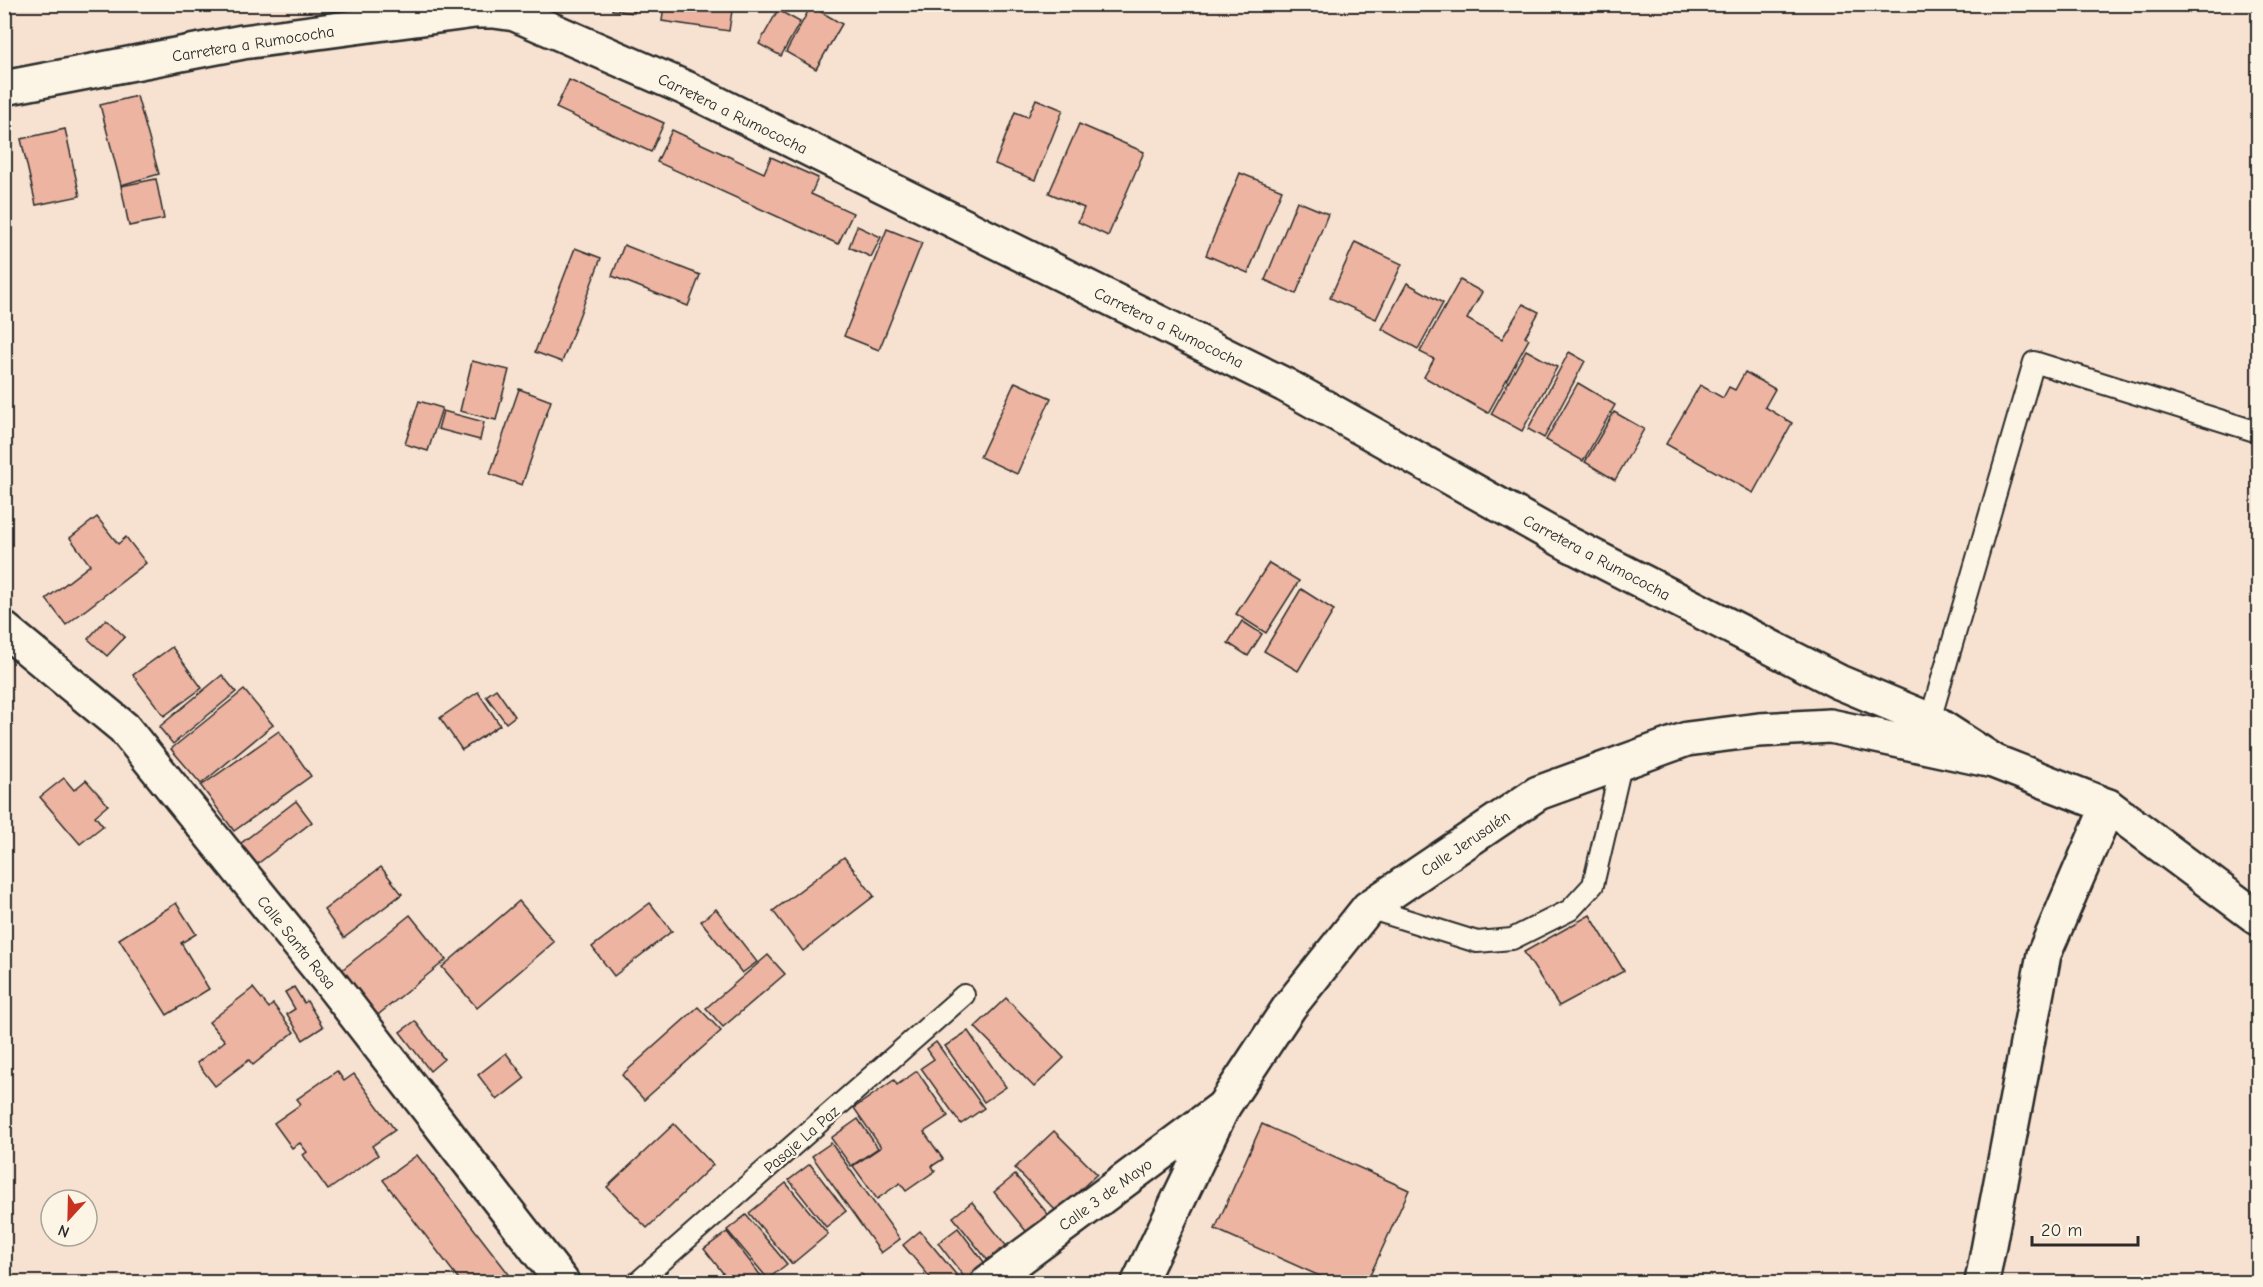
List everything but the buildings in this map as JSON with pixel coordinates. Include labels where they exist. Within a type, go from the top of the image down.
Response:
[{"type":"street","name":"Carretera a Rumococha","points":[[4,88],[243,42],[475,11],[515,14],[690,90],[1285,385],[1569,544],[1839,682],[1930,720],[1993,761],[2108,806],[2259,918]]},
{"type":"street","name":"Calle Santa Rosa","points":[[4,629],[124,728],[332,985],[562,1282]]},
{"type":"street","points":[[1830,726],[1839,682]]},
{"type":"street","name":"Calle Jerusalén","points":[[1139,1282],[1223,1107],[1290,1006],[1368,908],[1538,793],[1622,761],[1687,740],[1758,730],[1830,726],[1993,761]]},
{"type":"street","points":[[1982,1282],[2044,954],[2108,806]]},
{"type":"street","name":"Calle 3 de Mayo","points":[[988,1282],[1223,1107]]},
{"type":"lane","points":[[1930,720],[2034,362],[2259,432]]},
{"type":"lane","points":[[1368,908],[1477,942],[1512,939],[1570,910],[1593,885],[1622,761]]},
{"type":"lane","name":"Pasaje La Paz","points":[[638,1282],[964,995]]}]
